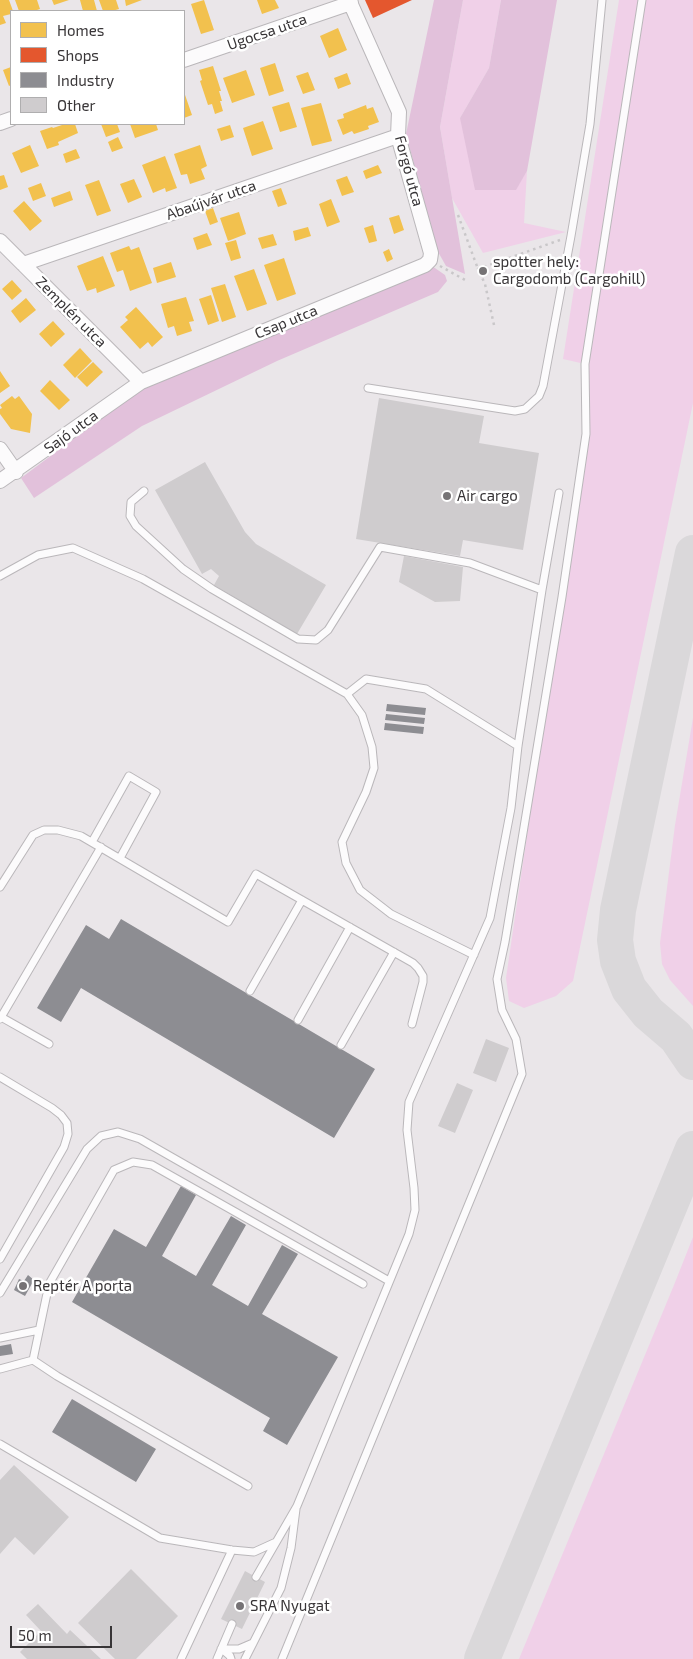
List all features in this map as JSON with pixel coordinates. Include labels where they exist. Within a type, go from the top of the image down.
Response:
[{"type":"street","name":"Ugocsa utca","points":[[185,60],[350,2]]},
{"type":"street","name":"Forgó utca","points":[[350,2],[399,112],[398,136],[431,252],[430,260]]},
{"type":"street","name":"Abaújvár utca","points":[[23,264],[398,136]]},
{"type":"street","name":"Zemplén utca","points":[[0,241],[141,382]]},
{"type":"street","name":"Csap utca","points":[[141,382],[425,265],[430,260]]},
{"type":"street","name":"Sajó utca","points":[[0,482],[141,382]]},
{"type":"street","points":[[0,449],[16,472]]},
{"type":"lane","points":[[368,388],[515,411],[525,409],[533,404],[539,396],[543,386],[590,124],[602,0]]},
{"type":"lane","points":[[282,1659],[522,1074],[516,1038],[502,1010],[497,979],[518,865],[585,444],[585,364],[642,0]]},
{"type":"lane","points":[[144,491],[131,502],[130,516],[136,526],[190,574],[212,589],[298,639],[316,640],[328,630],[380,547],[470,563],[542,590]]},
{"type":"lane","points":[[256,1577],[296,1506],[409,1234],[415,1210],[407,1130],[409,1102],[490,918],[512,808],[518,746],[559,493]]},
{"type":"lane","points":[[0,576],[38,555],[73,548],[143,579],[347,694],[362,715],[372,747],[374,768],[366,792],[342,842],[346,863],[360,890],[391,914],[474,955]]},
{"type":"lane","points":[[347,694],[366,679],[426,689],[518,746]]},
{"type":"lane","points":[[92,842],[129,776],[156,792],[120,858]]},
{"type":"lane","points":[[0,887],[33,835],[44,830],[58,830],[81,836],[228,922],[256,874],[413,963],[423,976],[423,982],[412,1024]]},
{"type":"lane","points":[[49,1044],[1,1018],[101,847]]},
{"type":"lane","points":[[250,991],[302,900]]},
{"type":"lane","points":[[298,1020],[350,927]]},
{"type":"lane","points":[[341,1045],[394,952]]},
{"type":"lane","points":[[0,1077],[61,1115],[67,1123],[68,1134],[64,1147],[50,1173],[0,1258]]},
{"type":"lane","points":[[0,1293],[87,1148],[101,1136],[118,1132],[140,1139],[389,1281]]},
{"type":"lane","points":[[33,1360],[49,1284],[114,1170],[133,1162],[152,1165],[363,1284]]},
{"type":"lane","points":[[0,1338],[39,1330]]},
{"type":"lane","points":[[0,1369],[33,1360],[57,1376],[248,1486]]},
{"type":"lane","points":[[0,1444],[160,1538],[254,1552],[276,1542]]},
{"type":"lane","points":[[245,1659],[280,1588],[291,1548],[296,1506]]},
{"type":"lane","points":[[181,1659],[232,1550]]},
{"type":"lane","points":[[217,1659],[232,1624]]},
{"type":"lane","points":[[221,1648],[240,1649],[253,1643]]},
{"type":"lane","points":[[221,1648],[231,1659]]},
{"type":"path","points":[[458,215],[478,269],[486,284],[494,326]]},
{"type":"path","points":[[478,269],[520,256],[571,236]]},
{"type":"path","points":[[430,260],[465,280]]},
{"type":"shaded area","points":[[434,0],[463,0],[440,127],[465,274],[446,266],[437,250],[406,134]]},
{"type":"shaded area","points":[[463,0],[501,0],[489,68],[460,118],[515,190],[527,171],[524,223],[566,232],[483,253],[452,198],[440,127]]},
{"type":"shaded area","points":[[501,0],[557,0],[527,171],[516,190],[475,190],[460,118],[489,68]]},
{"type":"shaded area","points":[[619,0],[693,0],[693,403],[573,981],[556,996],[524,1008],[509,1001],[506,978],[586,434],[585,364],[563,359]]},
{"type":"shaded area","points":[[432,266],[445,275],[447,281],[438,292],[277,361],[142,426],[34,498],[21,478],[115,408],[147,387]]},
{"type":"shaded area","points":[[693,718],[693,1006],[670,980],[662,964],[660,943],[675,825]]},
{"type":"shaded area","points":[[693,1237],[693,1659],[519,1659],[674,1285]]},
{"type":"building: Homes","points":[[0,0],[9,0],[13,10],[10,10],[10,14],[3,16],[6,23],[0,25]]},
{"type":"building: Homes","points":[[15,0],[37,0],[40,9],[37,10],[19,10]]},
{"type":"building: Homes","points":[[52,0],[69,0],[54,5]]},
{"type":"building: Homes","points":[[80,0],[94,0],[97,10],[83,10]]},
{"type":"building: Homes","points":[[99,0],[116,0],[119,9],[103,10]]},
{"type":"building: Homes","points":[[125,0],[142,0],[126,6]]},
{"type":"building: Homes","points":[[204,0],[214,30],[201,34],[191,4]]},
{"type":"building: Homes","points":[[257,0],[275,0],[279,8],[262,14]]},
{"type":"building: Homes","points":[[338,28],[347,50],[329,58],[320,36]]},
{"type":"building: Homes","points":[[275,63],[284,91],[269,96],[260,68]]},
{"type":"building: Homes","points":[[213,66],[221,91],[219,91],[223,111],[215,114],[212,104],[208,105],[200,81],[202,80],[199,70]]},
{"type":"building: Homes","points":[[10,67],[9,86],[3,70]]},
{"type":"building: Homes","points":[[246,70],[255,95],[232,103],[223,78]]},
{"type":"building: Homes","points":[[308,72],[315,90],[303,94],[296,76]]},
{"type":"building: Homes","points":[[347,73],[351,84],[338,89],[334,78]]},
{"type":"building: Homes","points":[[185,95],[192,115],[185,118]]},
{"type":"building: Homes","points":[[289,102],[297,127],[280,132],[272,107]]},
{"type":"building: Homes","points":[[321,103],[332,141],[312,146],[301,108]]},
{"type":"building: Homes","points":[[366,105],[367,109],[373,107],[379,122],[368,126],[369,129],[354,134],[352,131],[343,135],[337,120],[344,118],[343,114]]},
{"type":"building: Homes","points":[[263,121],[273,149],[252,156],[243,128]]},
{"type":"building: Homes","points":[[62,125],[75,125],[78,133],[58,142],[59,145],[47,149],[40,131]]},
{"type":"building: Homes","points":[[101,125],[117,125],[120,132],[106,137]]},
{"type":"building: Homes","points":[[130,125],[156,125],[158,130],[135,138]]},
{"type":"building: Homes","points":[[230,125],[234,137],[221,141],[217,129]]},
{"type":"building: Homes","points":[[118,137],[123,148],[112,152],[108,142]]},
{"type":"building: Homes","points":[[30,145],[39,166],[21,173],[12,153]]},
{"type":"building: Homes","points":[[200,145],[207,166],[201,169],[205,179],[190,184],[187,174],[181,175],[174,154]]},
{"type":"building: Homes","points":[[76,149],[80,158],[66,163],[63,154]]},
{"type":"building: Homes","points":[[165,156],[177,188],[166,192],[165,188],[153,193],[142,165]]},
{"type":"building: Homes","points":[[378,165],[382,173],[366,179],[363,171]]},
{"type":"building: Homes","points":[[4,175],[8,187],[0,190],[0,176]]},
{"type":"building: Homes","points":[[347,176],[354,192],[342,196],[336,180]]},
{"type":"building: Homes","points":[[134,179],[142,197],[128,203],[120,184]]},
{"type":"building: Homes","points":[[99,180],[111,211],[97,216],[85,185]]},
{"type":"building: Homes","points":[[41,183],[46,196],[33,201],[28,188]]},
{"type":"building: Homes","points":[[281,188],[287,204],[278,207],[272,191]]},
{"type":"building: Homes","points":[[70,191],[73,200],[54,207],[51,198]]},
{"type":"building: Homes","points":[[331,199],[340,222],[327,227],[319,204]]},
{"type":"building: Homes","points":[[24,201],[42,221],[30,231],[13,211]]},
{"type":"building: Homes","points":[[213,208],[218,222],[210,225],[205,211]]},
{"type":"building: Homes","points":[[239,212],[246,234],[228,241],[220,218]]},
{"type":"building: Homes","points":[[399,215],[404,230],[394,234],[389,218]]},
{"type":"building: Homes","points":[[373,225],[377,241],[369,243],[364,228]]},
{"type":"building: Homes","points":[[308,227],[311,236],[295,241],[293,231]]},
{"type":"building: Homes","points":[[207,233],[212,245],[197,250],[193,238]]},
{"type":"building: Homes","points":[[273,234],[277,245],[262,249],[258,238]]},
{"type":"building: Homes","points":[[236,240],[241,258],[231,261],[225,243]]},
{"type":"building: Homes","points":[[129,246],[131,250],[139,247],[152,283],[130,291],[123,270],[117,272],[110,253]]},
{"type":"building: Homes","points":[[389,249],[393,259],[387,262],[383,252]]},
{"type":"building: Homes","points":[[103,256],[115,286],[97,293],[96,288],[87,291],[77,266]]},
{"type":"building: Homes","points":[[284,258],[296,294],[277,301],[264,265]]},
{"type":"building: Homes","points":[[171,262],[176,277],[157,283],[153,268]]},
{"type":"building: Homes","points":[[254,269],[267,304],[247,311],[234,276]]},
{"type":"building: Homes","points":[[12,280],[22,291],[12,300],[2,289]]},
{"type":"building: Homes","points":[[225,284],[236,317],[222,322],[211,288]]},
{"type":"building: Homes","points":[[211,295],[219,321],[208,325],[199,299]]},
{"type":"building: Homes","points":[[186,297],[194,321],[189,322],[192,331],[177,336],[174,326],[168,328],[161,304]]},
{"type":"building: Homes","points":[[26,298],[36,310],[20,323],[11,311]]},
{"type":"building: Homes","points":[[136,307],[163,337],[152,347],[148,342],[140,349],[120,327],[128,320],[125,317]]},
{"type":"building: Homes","points":[[53,321],[65,334],[51,347],[39,334]]},
{"type":"building: Homes","points":[[80,348],[92,361],[75,378],[63,365]]},
{"type":"building: Homes","points":[[93,362],[103,372],[87,387],[77,377]]},
{"type":"building: Homes","points":[[0,371],[10,386],[0,393]]},
{"type":"building: Homes","points":[[50,380],[70,400],[59,410],[40,391]]},
{"type":"building: Homes","points":[[12,396],[15,399],[19,396],[32,414],[30,433],[11,429],[0,414],[0,409],[2,408],[0,405]]},
{"type":"building: Shops","points":[[365,0],[412,0],[373,18]]},
{"type":"building: Industry","points":[[387,704],[426,708],[425,715],[386,711]]},
{"type":"building: Industry","points":[[386,714],[425,718],[424,724],[385,720]]},
{"type":"building: Industry","points":[[385,723],[424,727],[423,734],[384,730]]},
{"type":"building: Industry","points":[[121,919],[375,1069],[334,1138],[81,988],[61,1022],[37,1008],[86,925],[109,939]]},
{"type":"building: Industry","points":[[181,1186],[196,1195],[162,1256],[196,1276],[231,1216],[246,1225],[212,1285],[248,1306],[282,1245],[298,1254],[262,1314],[338,1357],[287,1445],[263,1431],[270,1418],[72,1302],[114,1229],[146,1247]]},
{"type":"building: Industry","name":"Reptér A porta","points":[[28,1275],[34,1280],[25,1296],[14,1290],[19,1279],[24,1281]]},
{"type":"building: Industry","points":[[11,1344],[13,1354],[0,1356],[0,1346]]},
{"type":"building: Industry","points":[[72,1399],[156,1449],[136,1482],[52,1432]]},
{"type":"building: Other","name":"Air cargo","points":[[379,398],[484,416],[479,443],[539,453],[523,550],[463,540],[460,556],[356,539]]},
{"type":"building: Other","points":[[205,462],[245,532],[256,544],[326,585],[297,634],[214,585],[219,576],[211,569],[202,574],[155,490]]},
{"type":"building: Other","points":[[404,556],[463,567],[460,601],[435,602],[399,582]]},
{"type":"building: Other","points":[[486,1039],[509,1048],[496,1082],[473,1073]]},
{"type":"building: Other","points":[[457,1083],[473,1090],[455,1133],[438,1126]]},
{"type":"building: Other","points":[[14,1465],[69,1517],[34,1555],[15,1537],[0,1554],[0,1480]]},
{"type":"building: Other","points":[[131,1569],[178,1616],[136,1659],[115,1659],[78,1623]]},
{"type":"building: Other","name":"SRA Nyugat","points":[[245,1571],[265,1582],[242,1629],[221,1619]]},
{"type":"building: Other","points":[[38,1604],[67,1634],[70,1630],[101,1659],[27,1659],[20,1652],[41,1631],[26,1615]]},
{"type":"taxiway","points":[[693,553],[618,910],[615,940],[618,961],[629,989],[648,1013],[676,1037],[693,1062]]},
{"type":"taxiway","points":[[482,1659],[693,1149]]},
{"type":"place","name":"spotter hely: Cargodomb (Cargohill)","points":[[483,271]]},
{"type":"place","name":"Air cargo","points":[[447,496]]},
{"type":"place","name":"Reptér A porta","points":[[23,1286]]},
{"type":"place","name":"SRA Nyugat","points":[[240,1606]]}]
